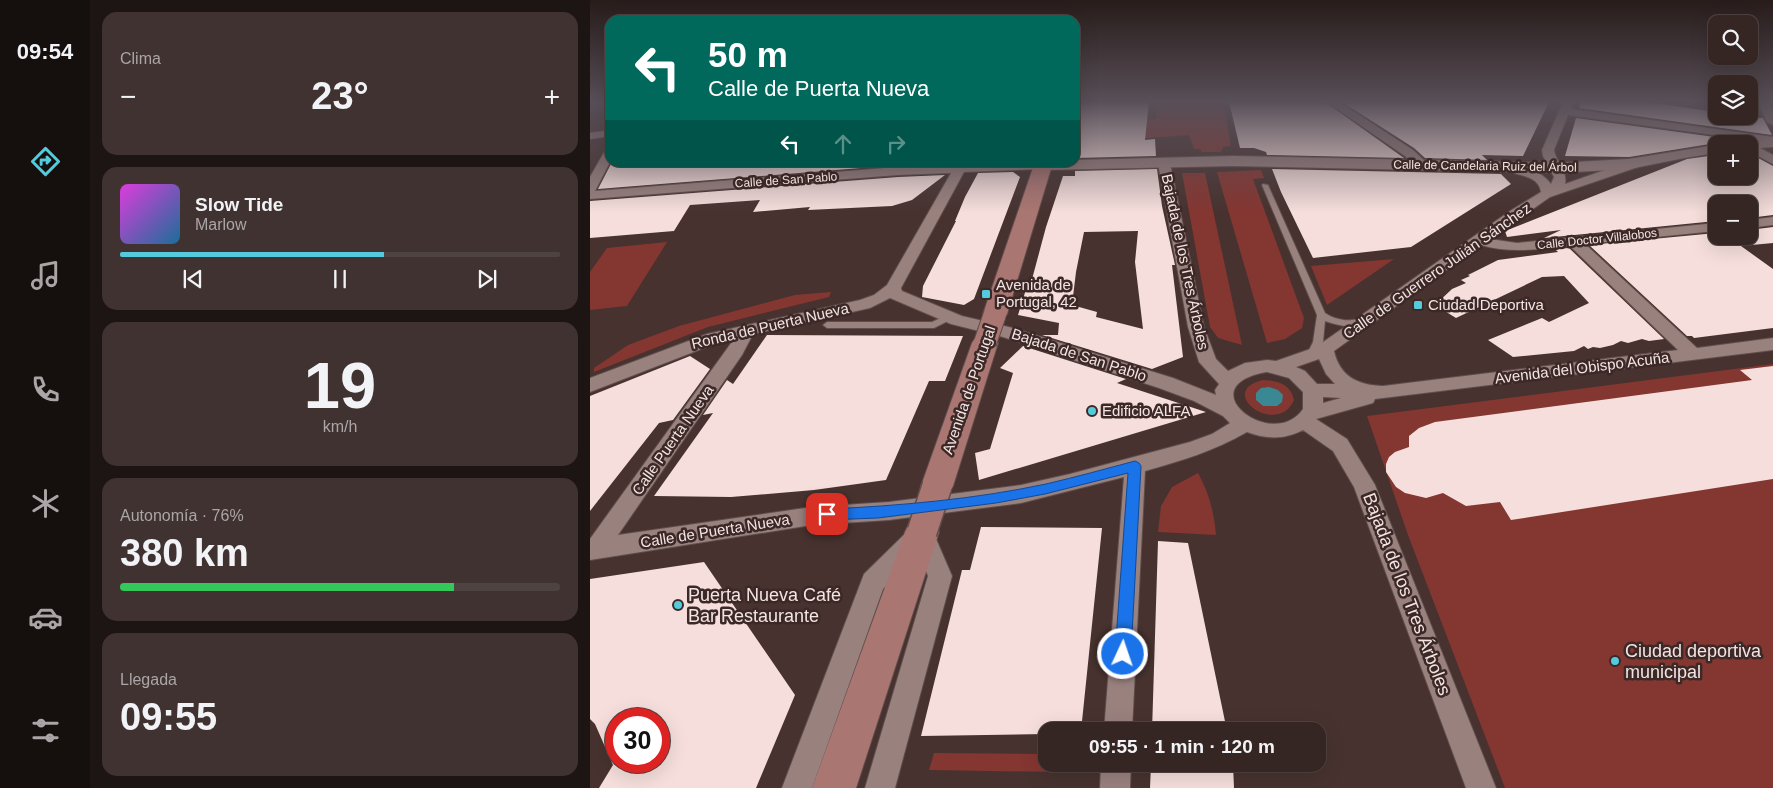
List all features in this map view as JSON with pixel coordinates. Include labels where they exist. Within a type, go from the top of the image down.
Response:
[{"type":"main road","name":"Avenida de Portugal","points":[[834,788],[922,532],[1042,167]]},
{"type":"street","points":[[1388,139],[1423,165]]},
{"type":"street","points":[[1548,194],[1560,182],[1560,177],[1548,150],[1553,139]]},
{"type":"street","points":[[1760,139],[1773,141]]},
{"type":"street","points":[[1758,144],[1773,141]]},
{"type":"street","name":"Calle de Candelaria Ruiz del Árbol","points":[[1080,163],[1241,161],[1556,168],[1637,163],[1708,150]]},
{"type":"street","points":[[1758,151],[1773,160]]},
{"type":"street","points":[[590,188],[605,161]]},
{"type":"street","name":"Bajada de los Tres Árboles","points":[[1164,162],[1196,327],[1208,362],[1228,382]]},
{"type":"street","name":"Calle de Guerrero Julián Sánchez","points":[[1278,367],[1318,353],[1515,214],[1548,194],[1637,163]]},
{"type":"street","name":"Calle de San Pablo","points":[[590,195],[897,167],[981,167]]},
{"type":"street","points":[[893,288],[960,168]]},
{"type":"street","points":[[1512,168],[1539,178],[1547,187],[1548,194]]},
{"type":"street","points":[[1758,223],[1773,221]]},
{"type":"street","name":"Calle Doctor Villalobos","points":[[1478,240],[1510,246],[1708,228]]},
{"type":"street","points":[[1573,241],[1693,354]]},
{"type":"street","name":"Bajada de San Pablo","points":[[893,288],[894,293],[900,297],[949,317],[1007,332],[1166,383],[1201,396],[1228,410]]},
{"type":"street","name":"Ronda de Puerta Nueva","points":[[590,385],[699,342],[864,304],[880,298],[893,288]]},
{"type":"street","name":"Calle Puerta Nueva","points":[[593,549],[736,351],[747,330]]},
{"type":"street","name":"Avenida del Obispo Acuña","points":[[1309,387],[1369,393],[1391,392],[1773,344]]},
{"type":"street","points":[[1318,353],[1338,377],[1351,387],[1369,393]]},
{"type":"street","name":"Calle de Guerrero Julián Sánchez","points":[[1309,387],[1320,355],[1318,353]]},
{"type":"street","points":[[1278,367],[1295,374],[1309,387],[1314,404],[1307,417],[1294,427],[1280,430],[1265,430],[1245,424],[1235,418],[1228,410],[1224,398],[1228,382],[1235,375],[1249,368],[1278,367]]},
{"type":"street","name":"Avenida del Obispo Acuña","points":[[1307,417],[1391,392]]},
{"type":"street","name":"Bajada de los Tres Árboles","points":[[1307,417],[1340,446],[1364,485],[1481,788]]},
{"type":"street","name":"Calle de Puerta Nueva","points":[[593,549],[812,516],[884,512],[1004,497],[1045,489],[1135,466],[1207,444],[1245,424]]},
{"type":"street","points":[[1119,722],[1135,466]]},
{"type":"street","points":[[880,788],[940,576],[922,532]]},
{"type":"street","name":"Avenida de Portugal","points":[[797,788],[872,582],[922,532]]},
{"type":"street","points":[[1115,788],[1116,772]]},
{"type":"lane","points":[[1265,185],[1321,315],[1318,353]]},
{"type":"lane","points":[[1321,315],[1343,322],[1364,322]]},
{"type":"lane","points":[[827,325],[934,325],[949,317]]},
{"type":"shaded area","points":[[1080,139],[1135,139],[1080,143]]},
{"type":"shaded area","points":[[1190,139],[1230,139],[1231,146],[1223,147],[1221,152],[1202,152],[1200,149],[1194,149]]},
{"type":"shaded area","points":[[1261,170],[1264,178],[1253,179],[1304,318],[1302,328],[1285,339],[1267,343],[1217,172]]},
{"type":"shaded area","points":[[1182,173],[1205,173],[1242,345],[1218,338],[1210,327]]},
{"type":"shaded area","points":[[667,242],[627,306],[590,310],[590,272],[607,248]]},
{"type":"shaded area","points":[[1394,259],[1327,305],[1311,266]]},
{"type":"shaded area","points":[[831,292],[829,297],[708,327],[594,372],[594,368],[628,345],[679,326],[795,295]]},
{"type":"shaded area","name":"Ciudad deportiva municipal","points":[[1773,364],[1773,788],[1505,788],[1408,535],[1367,416]]},
{"type":"shaded area","points":[[1263,380],[1278,382],[1290,390],[1294,400],[1286,411],[1276,415],[1264,414],[1254,409],[1247,402],[1245,394],[1250,386]]},
{"type":"shaded area","points":[[1198,473],[1210,503],[1216,535],[1158,532],[1161,506],[1172,487]]},
{"type":"shaded area","points":[[934,753],[1038,754],[1038,772],[929,770]]},
{"type":"water","points":[[1269,387],[1278,390],[1283,395],[1282,402],[1277,406],[1263,406],[1256,400],[1256,393],[1261,388]]},
{"type":"building","points":[[1080,139],[1155,139],[1156,156],[1080,158]]},
{"type":"building","points":[[1238,139],[1377,139],[1404,158],[1267,155],[1266,152],[1254,148],[1240,148]]},
{"type":"building","points":[[1400,139],[1531,139],[1523,156],[1482,155],[1487,160],[1425,158]]},
{"type":"building","points":[[1570,139],[1708,139],[1708,144],[1629,157],[1565,156]]},
{"type":"building","points":[[1708,156],[1708,185],[1758,185],[1758,158],[1773,166],[1773,215],[1758,217],[1758,195],[1708,195],[1708,222],[1544,238],[1561,230],[1507,237],[1505,231],[1687,159]]},
{"type":"building","points":[[609,167],[873,167],[598,189]]},
{"type":"building","points":[[1157,169],[1162,206],[1175,265],[1172,265],[1183,357],[1152,369],[1042,335],[1058,335],[1059,323],[1018,315],[1028,283],[1031,283],[1046,227],[1063,176],[1075,176],[1075,171]],"holes":[[[1138,231],[1135,262],[1143,329],[1096,317],[1097,312],[1072,305],[1084,232]]]},
{"type":"building","points":[[1272,169],[1501,174],[1511,184],[1411,247],[1313,258]]},
{"type":"building","points":[[1013,172],[1020,177],[974,299],[964,305],[922,297],[923,286],[978,173]]},
{"type":"building","points":[[945,175],[912,200],[892,206],[808,210],[810,207],[753,212],[760,200],[690,205],[674,231],[590,238],[590,201]]},
{"type":"building","points":[[1773,227],[1773,243],[1758,244],[1758,229]]},
{"type":"building","points":[[1708,234],[1708,245],[1752,245],[1741,246],[1773,269],[1773,328],[1694,338],[1687,336],[1589,245]]},
{"type":"building","points":[[1569,248],[1664,339],[1649,341],[1642,339],[1628,343],[1621,341],[1600,348],[1593,347],[1588,349],[1584,346],[1574,351],[1513,357],[1488,340],[1542,318],[1549,322],[1589,303],[1564,276],[1542,277],[1456,318],[1435,305],[1452,289],[1466,283],[1461,280],[1470,276],[1468,275],[1498,260],[1558,252],[1555,249]]},
{"type":"building","points":[[767,335],[963,336],[945,381],[929,381],[886,480],[814,490],[731,497],[654,496],[713,413],[703,415],[727,380],[733,384]]},
{"type":"building","name":"Edificio ALFA","points":[[1023,346],[1126,379],[1117,383],[1206,412],[979,480],[975,453],[990,449],[1013,373],[1000,368]]},
{"type":"building","points":[[690,356],[710,369],[673,420],[659,423],[590,511],[590,396]]},
{"type":"building","points":[[1773,366],[1773,479],[1511,520],[1500,502],[1466,506],[1443,493],[1426,498],[1405,493],[1396,487],[1386,472],[1386,464],[1389,457],[1395,452],[1409,447],[1409,436],[1419,428],[1435,422],[1752,380],[1740,370]]},
{"type":"building","points":[[981,527],[1102,528],[1082,722],[1038,722],[1038,734],[921,736],[962,570],[970,570]]},
{"type":"building","points":[[1158,541],[1188,543],[1225,722],[1152,722]]},
{"type":"building","points":[[704,562],[795,695],[756,788],[599,788],[608,773],[670,773],[670,708],[605,708],[605,747],[595,724],[590,719],[590,579]]},
{"type":"building","points":[[1151,772],[1233,772],[1234,788],[1150,788]]},
{"type":"place","name":"Avenida de Portugal, 42","points":[[986,294]]},
{"type":"place","name":"Ciudad Deportiva","points":[[1418,305]]},
{"type":"place","name":"Edificio ALFA","points":[[1092,411]]},
{"type":"place","name":"Puerta Nueva Café Bar Restaurante","points":[[678,605]]},
{"type":"place","name":"Ciudad deportiva municipal","points":[[1615,661]]},
{"type":"route","points":[[827,514],[878,512],[996,498],[1045,489],[1135,466],[1123,654]]}]
